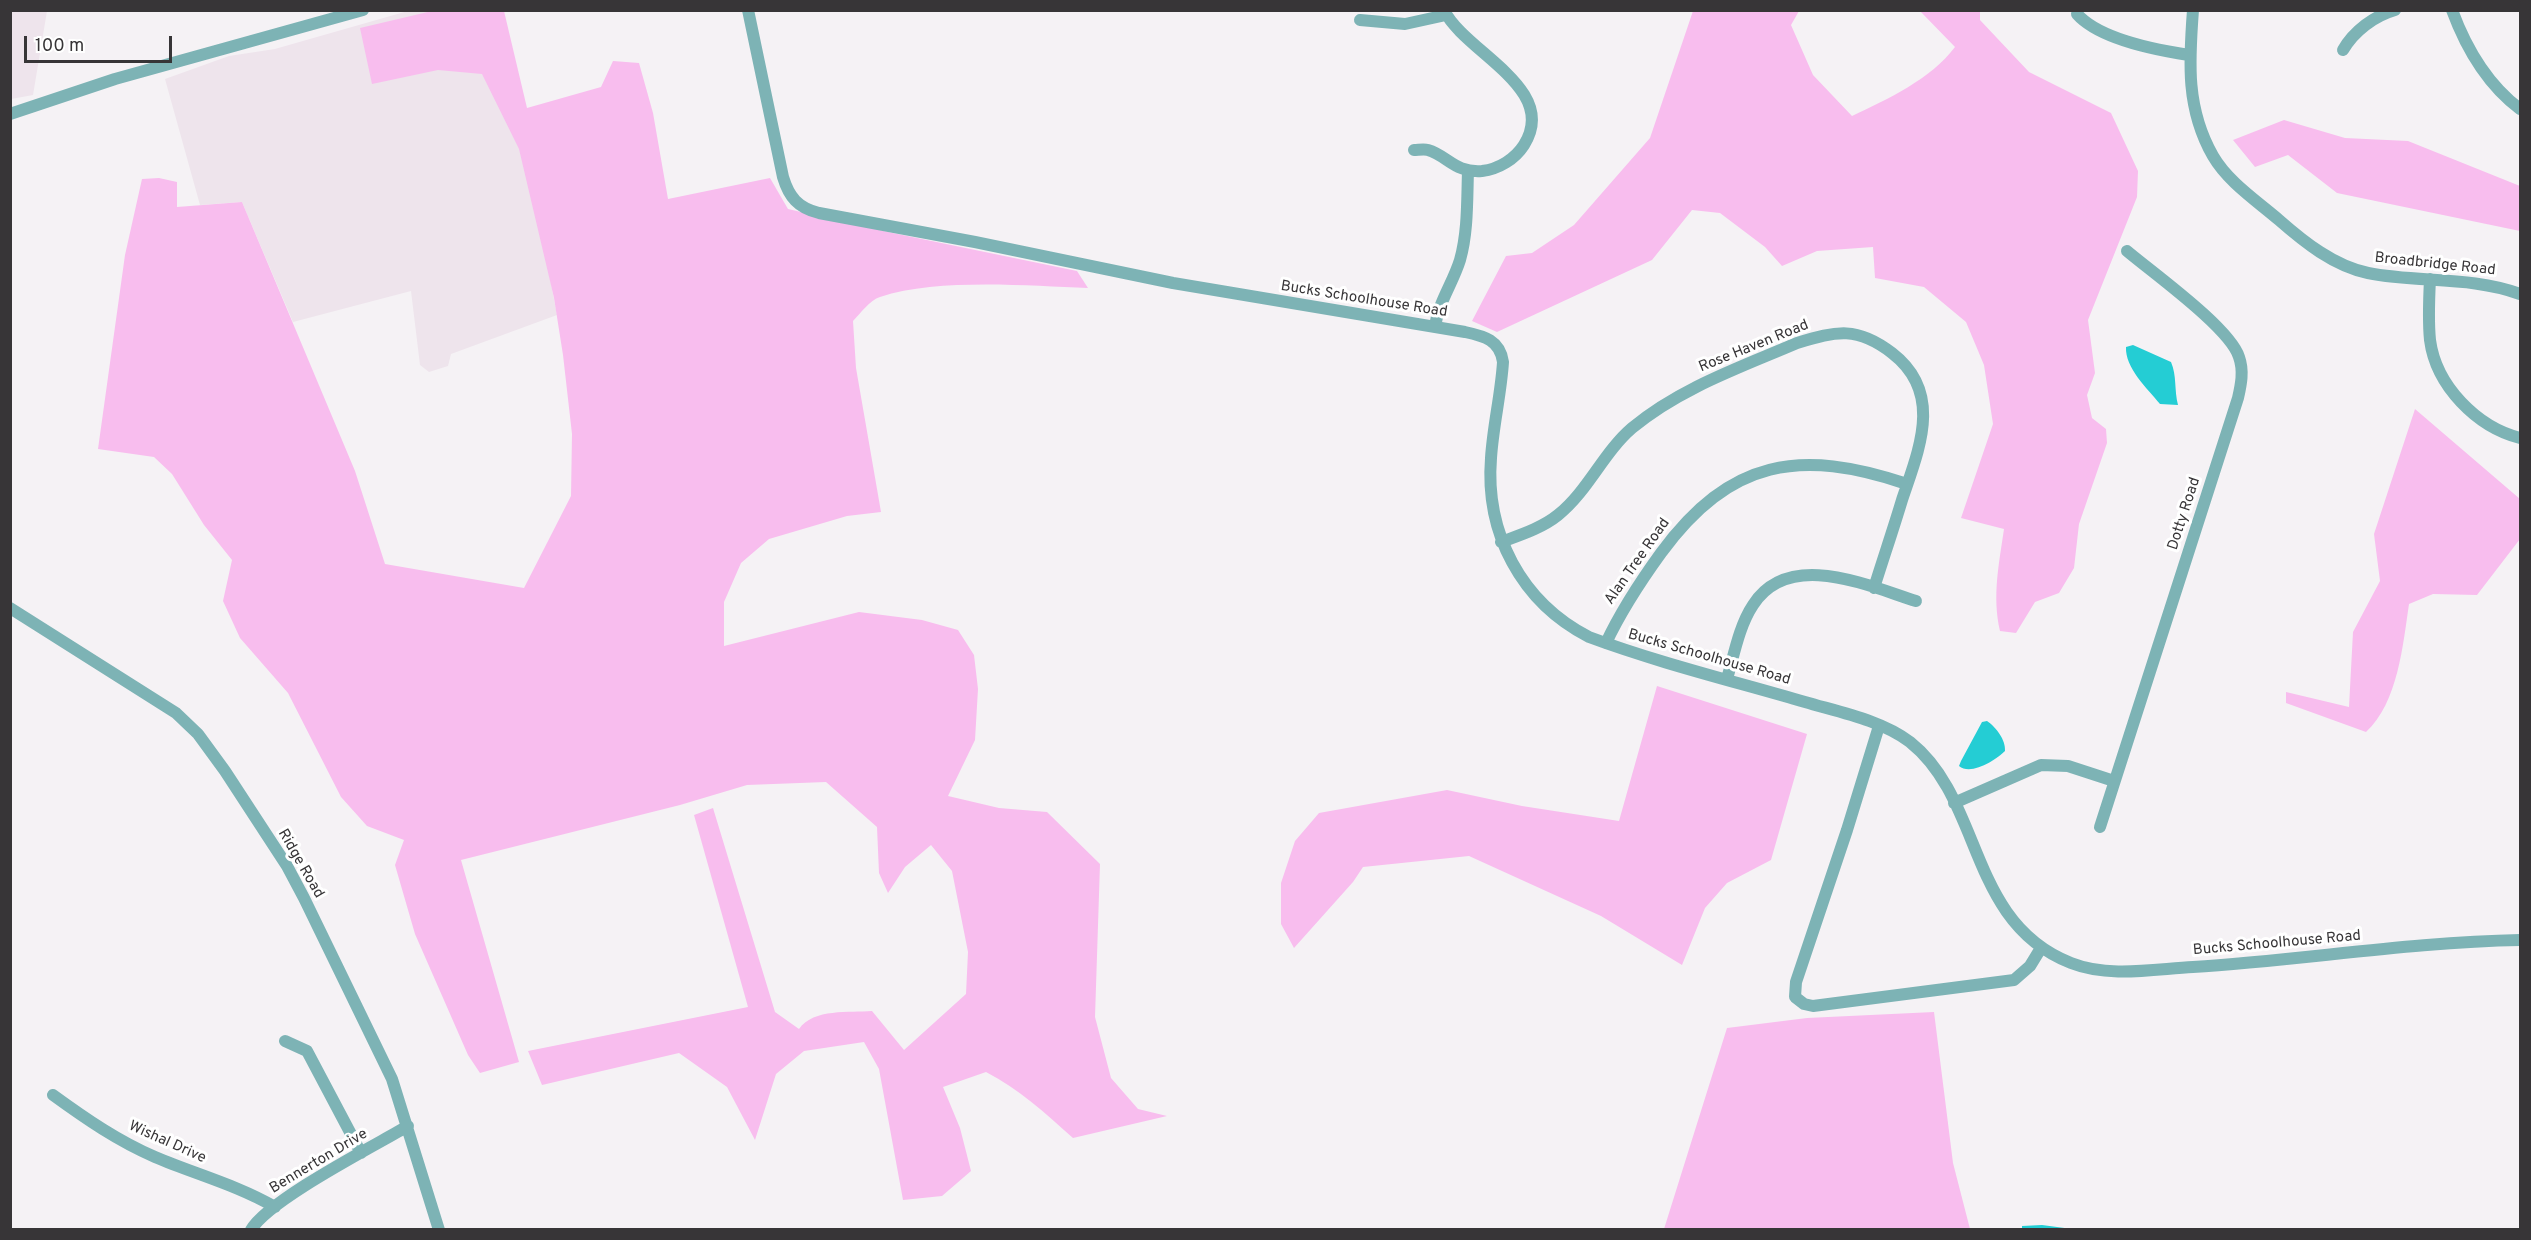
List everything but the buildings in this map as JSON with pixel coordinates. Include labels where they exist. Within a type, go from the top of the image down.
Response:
[{"type":"street","points":[[10,114],[115,79],[363,10]]},
{"type":"street","name":"Bucks Schoolhouse Road","points":[[748,10],[783,177],[792,197],[802,207],[819,213],[975,242],[1173,283],[1462,331],[1490,339],[1498,347],[1502,357],[1490,480],[1493,513],[1501,542],[1519,576],[1547,608],[1575,630],[1606,643],[1879,726],[1902,736],[1920,751],[1936,771],[1954,803],[1999,901],[2013,921],[2041,948],[2084,967],[2133,971],[2253,963],[2448,943],[2520,940]]},
{"type":"street","name":"Broadbridge Road","points":[[2193,10],[2188,65],[2195,113],[2214,158],[2236,182],[2315,249],[2346,266],[2367,273],[2497,285],[2520,294]]},
{"type":"street","points":[[2343,50],[2351,37],[2383,14],[2395,10]]},
{"type":"street","points":[[2452,10],[2460,32],[2481,67],[2506,99],[2520,109]]},
{"type":"street","points":[[1360,20],[1405,24],[1445,13],[1468,40],[1515,81],[1524,93],[1530,111],[1530,127],[1526,143],[1510,160],[1490,169],[1468,171],[1452,165],[1427,149],[1414,150]]},
{"type":"street","points":[[2077,14],[2086,25],[2138,45],[2189,55]]},
{"type":"street","points":[[1435,327],[1437,315],[1461,258],[1466,228],[1468,171]]},
{"type":"street","name":"Dotty Road","points":[[2100,827],[2238,398],[2242,375],[2239,356],[2227,335],[2127,251]]},
{"type":"street","points":[[2430,279],[2430,342],[2439,371],[2459,399],[2486,423],[2520,438]]},
{"type":"street","name":"Rose Haven Road","points":[[1501,542],[1529,532],[1558,514],[1579,492],[1614,445],[1655,409],[1682,394],[1797,343],[1835,334],[1866,336],[1878,342],[1901,360],[1917,383],[1922,398],[1923,429],[1874,588]]},
{"type":"street","name":"Alan Tree Road","points":[[1606,643],[1619,616],[1678,530],[1708,500],[1739,480],[1766,471],[1807,465],[1866,472],[1907,484]]},
{"type":"street","points":[[1727,679],[1748,614],[1754,603],[1771,586],[1796,576],[1817,574],[1916,601]]},
{"type":"street","name":"Ridge Road","points":[[10,608],[162,703],[187,723],[203,741],[274,846],[304,898],[392,1079],[408,1126],[424,1188],[439,1230]]},
{"type":"street","points":[[1879,726],[1847,831],[1796,982],[1795,997],[1804,1004],[1813,1006],[2014,980],[2030,966],[2041,948]]},
{"type":"street","points":[[1954,803],[2042,765],[2068,766],[2114,781]]},
{"type":"street","points":[[285,1041],[307,1051],[361,1153]]},
{"type":"street","name":"Wishal Drive","points":[[52,1095],[97,1127],[125,1143],[155,1157],[257,1196],[275,1207]]},
{"type":"street","name":"Bennerton Drive","points":[[251,1230],[261,1217],[275,1207],[408,1126]]},
{"type":"shaded area","points":[[11,10],[47,11],[33,95],[11,99]]},
{"type":"shaded area","points":[[408,11],[499,11],[557,315],[451,354],[448,366],[429,372],[420,365],[411,291],[293,322],[242,202],[200,205],[165,79],[229,56],[275,49]]},
{"type":"shaded area","points":[[432,11],[504,11],[527,108],[601,87],[613,61],[639,63],[653,113],[668,199],[770,178],[788,209],[1077,271],[1088,288],[1011,285],[928,287],[880,297],[865,308],[853,321],[856,368],[881,512],[847,516],[769,539],[741,563],[724,602],[724,646],[859,612],[922,620],[958,630],[974,655],[978,689],[975,740],[948,796],[999,808],[1047,812],[1100,864],[1095,1017],[1111,1078],[1138,1109],[1167,1116],[1073,1138],[1021,1094],[986,1072],[943,1087],[960,1128],[971,1171],[942,1196],[903,1200],[879,1069],[864,1042],[804,1051],[776,1074],[755,1140],[727,1087],[679,1053],[542,1085],[528,1051],[748,1007],[694,815],[713,808],[775,1012],[799,1029],[805,1022],[823,1015],[872,1011],[904,1050],[966,994],[968,952],[952,871],[931,845],[905,867],[888,893],[879,873],[877,827],[826,782],[747,785],[680,805],[461,860],[519,1062],[480,1073],[468,1055],[415,934],[395,865],[404,840],[367,826],[341,797],[288,693],[240,638],[223,601],[232,560],[204,525],[172,474],[154,457],[98,449],[125,255],[142,179],[159,178],[177,182],[177,207],[242,202],[355,471],[385,564],[524,588],[571,496],[572,434],[554,298],[519,149],[482,74],[438,70],[372,84],[360,28]]},
{"type":"shaded area","points":[[1693,11],[1799,11],[1791,25],[1813,75],[1852,116],[1894,95],[1921,78],[1934,69],[1955,47],[1920,11],[1980,11],[1980,20],[2029,72],[2111,113],[2138,171],[2137,197],[2088,320],[2095,373],[2087,395],[2092,418],[2106,429],[2107,443],[2079,524],[2074,568],[2059,593],[2035,602],[2016,633],[2000,631],[1998,618],[1997,580],[2004,529],[1961,518],[1993,424],[1984,365],[1966,322],[1924,287],[1875,278],[1873,247],[1817,251],[1782,266],[1765,247],[1720,213],[1692,210],[1652,260],[1497,332],[1472,321],[1506,256],[1532,253],[1574,225],[1650,138]]},
{"type":"shaded area","points":[[2284,120],[2345,138],[2408,141],[2520,186],[2520,231],[2337,193],[2288,155],[2255,167],[2233,140]]},
{"type":"shaded area","points":[[2415,409],[2520,499],[2520,539],[2477,595],[2433,594],[2409,604],[2401,654],[2392,689],[2377,720],[2366,732],[2286,703],[2286,692],[2349,707],[2353,632],[2380,581],[2374,534]]},
{"type":"shaded area","points":[[1657,686],[1807,734],[1771,860],[1727,883],[1705,908],[1682,965],[1601,916],[1469,856],[1363,867],[1353,882],[1294,948],[1281,924],[1281,883],[1295,841],[1319,813],[1447,790],[1522,806],[1619,821]]},
{"type":"shaded area","points":[[1934,1012],[1953,1163],[1970,1229],[1664,1229],[1727,1028],[1807,1018]]},
{"type":"water","points":[[2133,345],[2171,362],[2178,405],[2160,404],[2138,377],[2127,355],[2126,347]]},
{"type":"water","points":[[1987,721],[2000,734],[2005,751],[1990,762],[1976,768],[1964,769],[1959,766],[1961,761],[1982,722]]},
{"type":"water","points":[[2042,1225],[2072,1229],[2022,1229],[2022,1226]]}]
